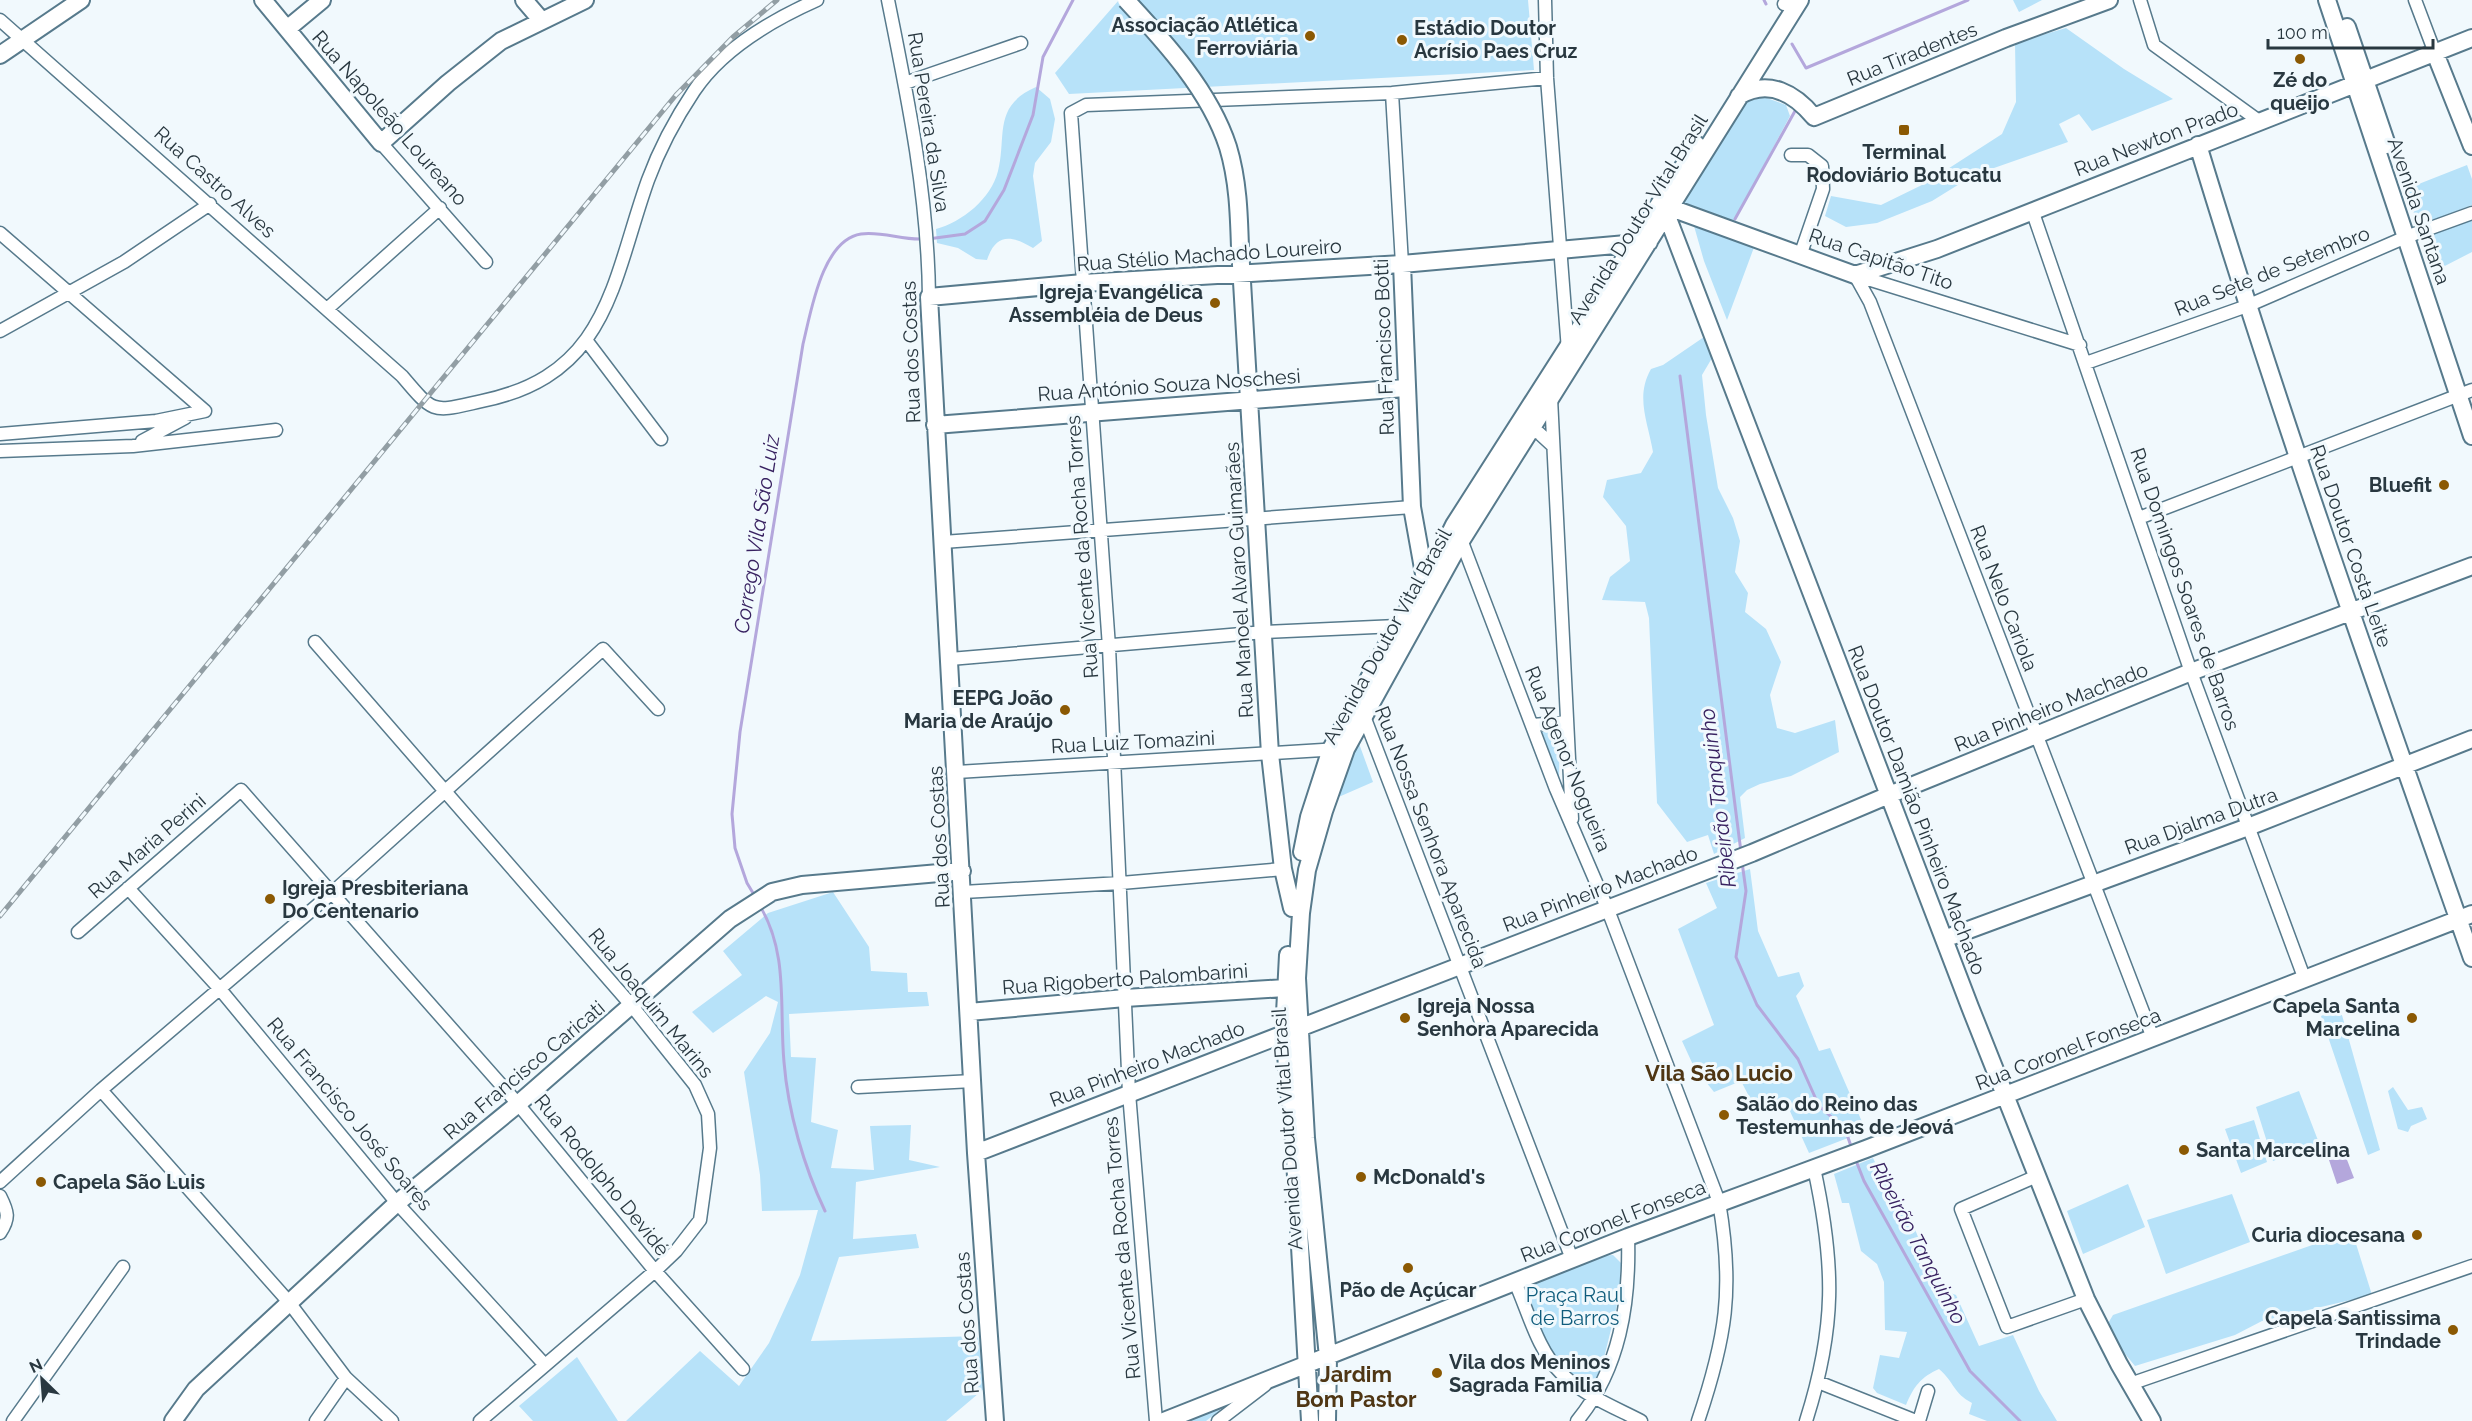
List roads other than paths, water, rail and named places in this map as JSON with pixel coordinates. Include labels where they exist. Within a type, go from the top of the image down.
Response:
[{"type":"street","points":[[0,55],[81,0]]},
{"type":"street","name":"Rua Napoleão Loureano","points":[[263,0],[381,142],[486,262]]},
{"type":"street","points":[[287,29],[322,0]]},
{"type":"street","points":[[524,0],[542,21]]},
{"type":"street","points":[[381,142],[478,57],[501,41],[585,0]]},
{"type":"street","name":"Rua Castro Alves","points":[[0,20],[402,375],[430,407],[452,408],[497,398],[535,383],[561,367],[586,340],[603,315],[631,241],[648,180],[694,90],[728,55],[761,29],[817,0]]},
{"type":"street","name":"Rua Pereira da Silva","points":[[888,0],[918,157],[929,251]]},
{"type":"street","name":"Rua Manoel Alvaro Guimarães","points":[[1126,0],[1176,57],[1214,116],[1228,147],[1238,191],[1270,753],[1283,869],[1292,908]]},
{"type":"street","name":"Rua Tiradentes","points":[[1739,96],[1764,88],[1783,90],[1803,104],[1814,117],[2006,38],[2109,0]]},
{"type":"street","points":[[2140,0],[2154,45],[2259,122]]},
{"type":"street","name":"Avenida Santana","points":[[2327,0],[2338,10],[2360,84],[2468,395],[2472,436]]},
{"type":"street","points":[[2415,0],[2472,146]]},
{"type":"street","points":[[1545,1],[1546,78],[1558,252],[1571,366]]},
{"type":"street","name":"Avenida Doutor Vital Brasil","points":[[1310,1421],[1291,1031],[1307,870],[1338,749],[1364,715],[1427,591],[1454,525],[1525,429],[1551,398],[1642,243],[1783,26],[1792,2]]},
{"type":"street","name":"Avenida Doutor Vital Brasil","points":[[1662,212],[1764,36],[1792,2]]},
{"type":"street","name":"Rua Newton Prado","points":[[1855,275],[1938,249],[2472,38]]},
{"type":"street","points":[[905,83],[1021,43]]},
{"type":"street","name":"Rua Vicente da Rocha Torres","points":[[1156,1421],[1129,1093],[1109,647],[1071,114],[1086,105],[1392,93],[1546,78]]},
{"type":"street","name":"Rua Francisco Botti","points":[[1392,93],[1412,507],[1427,591]]},
{"type":"street","name":"Rua Doutor Costa Leite","points":[[2198,145],[2247,306],[2404,766],[2465,917],[2472,958]]},
{"type":"street","points":[[1791,155],[1808,155],[1822,166],[1823,189],[1801,253]]},
{"type":"street","points":[[0,332],[124,262],[210,204]]},
{"type":"street","points":[[327,309],[440,208]]},
{"type":"street","name":"Rua Domingos Soares de Barros","points":[[2032,210],[2191,672],[2305,980]]},
{"type":"street","name":"Rua Capitão Tito","points":[[1662,212],[1705,220],[1801,253],[1855,275],[2080,345]]},
{"type":"street","name":"Rua Doutor Damião Pinheiro Machado","points":[[1662,212],[1679,249],[2004,1095],[2086,1299],[2152,1421]]},
{"type":"street","name":"Rua Sete de Setembro","points":[[2086,363],[2247,306],[2411,235],[2472,213]]},
{"type":"street","points":[[1679,249],[1686,230],[1705,220]]},
{"type":"street","points":[[0,233],[205,411],[146,422],[0,434]]},
{"type":"street","name":"Avenida Doutor Vital Brasil","points":[[1327,1421],[1328,1357],[1285,988],[1292,908],[1309,817],[1357,698],[1397,626],[1427,591],[1461,541],[1525,429],[1568,345],[1642,243]]},
{"type":"street","name":"Rua Stélio Machado Loureiro","points":[[929,297],[1083,283],[1402,264],[1642,243]]},
{"type":"street","name":"Rua dos Costas","points":[[929,251],[935,425],[957,772],[976,1153],[995,1421]]},
{"type":"street","name":"Rua Nelo Cariola","points":[[1855,275],[1870,302],[2153,1038]]},
{"type":"street","points":[[586,340],[661,439]]},
{"type":"street","name":"Rua António Souza Noschesi","points":[[935,425],[1406,388]]},
{"type":"street","points":[[2139,518],[2468,395]]},
{"type":"street","points":[[1551,398],[1572,826]]},
{"type":"street","points":[[133,446],[180,423],[187,416]]},
{"type":"street","points":[[1525,429],[1552,445]]},
{"type":"street","points":[[0,450],[133,446],[276,430]]},
{"type":"street","points":[[943,542],[1412,507]]},
{"type":"street","name":"Rua Agenor Nogueira","points":[[1454,525],[1533,724],[1556,789],[1608,910],[1719,1202],[1726,1240],[1728,1292],[1723,1333],[1698,1421]]},
{"type":"street","name":"Rua Pinheiro Machado","points":[[976,1153],[1752,854],[1889,795],[2191,672],[2472,566]]},
{"type":"street","points":[[950,659],[1264,632],[1397,626]]},
{"type":"street","name":"Rua Joaquim Marins","points":[[315,642],[632,1006],[696,1085],[708,1114],[710,1148],[699,1220],[676,1251],[480,1421]]},
{"type":"street","points":[[0,1182],[101,1090],[333,892],[603,649],[658,709]]},
{"type":"street","name":"Rua Nossa Senhora Aparecida","points":[[1357,698],[1572,1259]]},
{"type":"street","points":[[1533,724],[1567,722]]},
{"type":"street","name":"Rua Djalma Dutra","points":[[1944,939],[2248,827],[2472,739]]},
{"type":"street","name":"Rua Luiz Tomazini","points":[[957,772],[1338,749]]},
{"type":"street","points":[[1556,789],[1570,775]]},
{"type":"street","name":"Rua Rodolpho Devidé","points":[[241,790],[518,1104],[655,1271],[742,1369]]},
{"type":"street","name":"Rua Maria Perini","points":[[78,932],[241,790]]},
{"type":"street","points":[[963,892],[1121,883],[1283,869]]},
{"type":"street","name":"Rua Francisco Caricati","points":[[172,1421],[196,1389],[288,1301],[397,1203],[518,1104],[730,919],[772,892],[802,885],[962,871]]},
{"type":"street","name":"Rua Francisco José Soares","points":[[128,888],[219,988],[397,1203],[544,1364]]},
{"type":"street","name":"Rua Coronel Fonseca","points":[[1164,1421],[1273,1380],[1719,1202],[1866,1149],[2465,917]]},
{"type":"street","name":"Rua Rigoberto Palombarini","points":[[969,1012],[1125,998],[1285,988]]},
{"type":"street","points":[[858,1087],[973,1081]]},
{"type":"street","points":[[101,1090],[288,1301],[346,1378],[392,1421]]},
{"type":"street","points":[[1806,1421],[1826,1349],[1831,1290],[1828,1234],[1815,1168]]},
{"type":"street","points":[[2037,1176],[1961,1209],[2007,1327],[2086,1299]]},
{"type":"street","points":[[0,1196],[8,1211],[8,1220],[0,1233]]},
{"type":"street","points":[[1577,1421],[1596,1398],[1621,1331],[1628,1290],[1628,1238]]},
{"type":"street","points":[[2130,1384],[2472,1266]]},
{"type":"street","points":[[13,1421],[123,1267]]},
{"type":"street","points":[[1515,1282],[1551,1360],[1560,1373],[1596,1398],[1641,1421]]},
{"type":"street","points":[[316,1421],[346,1378]]},
{"type":"street","points":[[1218,1421],[1273,1380]]},
{"type":"street","points":[[1818,1382],[1917,1421],[1928,1391]]},
{"type":"waterway","name":"Corrego Vila São Luiz","points":[[928,239],[965,234],[985,221],[1004,190],[1033,115],[1043,57],[1073,0]]},
{"type":"waterway","name":"Corrego Vila São Luiz","points":[[1764,0],[1766,4]]},
{"type":"waterway","name":"Ribeirão Tanquinho","points":[[1792,44],[1806,68],[1968,0]]},
{"type":"waterway","name":"Ribeirão Tanquinho","points":[[1735,219],[1795,111]]},
{"type":"waterway","name":"Corrego Vila São Luiz","points":[[756,898],[747,883],[735,848],[732,814],[740,732],[803,344],[810,314],[820,279],[828,263],[837,249],[848,239],[869,233],[922,239]]},
{"type":"waterway","name":"Ribeirão Tanquinho","points":[[1680,376],[1741,852]]},
{"type":"waterway","name":"Ribeirão Tanquinho","points":[[1742,862],[1746,891],[1736,957],[1757,1005],[1798,1059],[1819,1106],[1845,1129],[1852,1149]]},
{"type":"waterway","name":"Corrego Vila São Luiz","points":[[760,906],[769,924],[779,962],[784,1062],[793,1120],[810,1176],[825,1211]]},
{"type":"waterway","name":"Ribeirão Tanquinho","points":[[1855,1158],[1864,1181],[1970,1371],[2020,1421]]},
{"type":"railway","points":[[0,916],[676,95],[733,37],[777,0]]},
{"type":"place","name":"Associação Atlética Ferroviária","points":[[1310,36]]},
{"type":"place","name":"Estádio Doutor Acrísio Paes Cruz","points":[[1402,40]]},
{"type":"place","name":"Zé do queijo","points":[[2300,59]]},
{"type":"place","name":"Terminal Rodoviário Botucatu","points":[[1904,130]]},
{"type":"place","name":"Igreja Evangélica Assembléia de Deus","points":[[1215,303]]},
{"type":"place","name":"Bluefit","points":[[2444,485]]},
{"type":"place","name":"EEPG João Maria de Araújo","points":[[1065,710]]},
{"type":"place","name":"Igreja Presbiteriana Do Centenario","points":[[270,899]]},
{"type":"place","name":"Igreja Nossa Senhora Aparecida","points":[[1405,1018]]},
{"type":"place","name":"Capela Santa Marcelina","points":[[2412,1018]]},
{"type":"place","name":"Salão do Reino das Testemunhas de Jeová","points":[[1724,1115]]},
{"type":"place","name":"Santa Marcelina","points":[[2184,1150]]},
{"type":"place","name":"McDonald's","points":[[1361,1177]]},
{"type":"place","name":"Capela São Luis","points":[[41,1182]]},
{"type":"place","name":"Curia diocesana","points":[[2417,1235]]},
{"type":"place","name":"Pão de Açúcar","points":[[1408,1268]]},
{"type":"place","name":"Capela Santissima Trindade","points":[[2453,1330]]},
{"type":"place","name":"Vila dos Meninos Sagrada Familia","points":[[1437,1373]]},
{"type":"district","name":"Vila São Lucio","points":[[1719,1073]]},
{"type":"district","name":"Jardim Bom Pastor","points":[[1356,1386]]},
{"type":"park label","name":"Praça Raul de Barros","points":[[1575,1306]]}]
